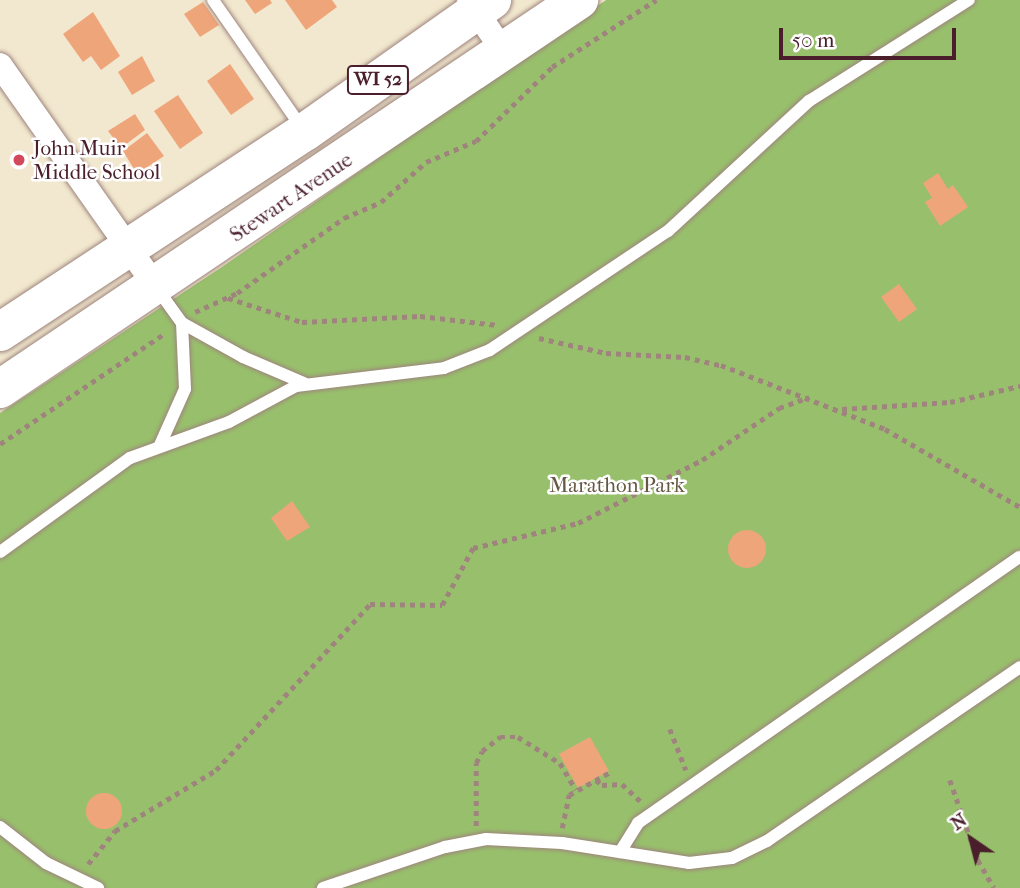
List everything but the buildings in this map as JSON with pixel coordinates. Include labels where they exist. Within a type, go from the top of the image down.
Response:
[{"type":"main road","name":"Stewart Avenue","points":[[0,389],[156,287],[579,0]]},
{"type":"main road","name":"WI 52","points":[[0,332],[304,132],[479,4]]},
{"type":"street","points":[[479,4],[505,52]]},
{"type":"street","points":[[0,65],[156,287]]},
{"type":"lane","points":[[213,0],[304,132]]},
{"type":"lane","points":[[0,552],[120,464],[160,445],[229,422],[304,383],[453,366],[520,332],[668,231],[809,101],[968,0]]},
{"type":"lane","points":[[156,287],[182,323],[243,357],[304,383]]},
{"type":"lane","points":[[160,445],[185,389],[182,323]]},
{"type":"lane","points":[[621,852],[632,829],[651,814],[1020,557]]},
{"type":"lane","points":[[323,888],[477,841],[562,843],[690,863],[745,853],[1020,667]]},
{"type":"lane","points":[[0,827],[36,856],[80,884],[98,888]]},
{"type":"path","points":[[203,307],[228,298],[335,223],[385,199],[420,165],[476,141],[552,67],[656,0]]},
{"type":"path","points":[[228,298],[302,322],[429,316],[483,322],[606,353],[697,359],[841,409],[902,438],[1020,507]]},
{"type":"path","points":[[0,443],[161,336]]},
{"type":"path","points":[[841,409],[950,402],[1020,386]]},
{"type":"path","points":[[80,884],[97,848],[115,831],[216,770],[370,604],[442,605],[473,548],[578,523],[702,460],[779,408],[809,397]]},
{"type":"path","points":[[670,729],[673,747],[694,783]]},
{"type":"path","points":[[477,841],[476,763],[482,751],[500,737],[518,737],[559,763],[576,790]]},
{"type":"path","points":[[562,843],[565,803],[576,790],[612,772]]},
{"type":"path","points":[[596,780],[601,785],[625,785],[651,814]]},
{"type":"path","points":[[950,780],[978,860],[994,888]]},
{"type":"green space","name":"Marathon Park","points":[[606,0],[1020,0],[1020,888],[0,888],[0,413],[222,267]]},
{"type":"place","name":"John Muir Middle School","points":[[19,160]]}]
